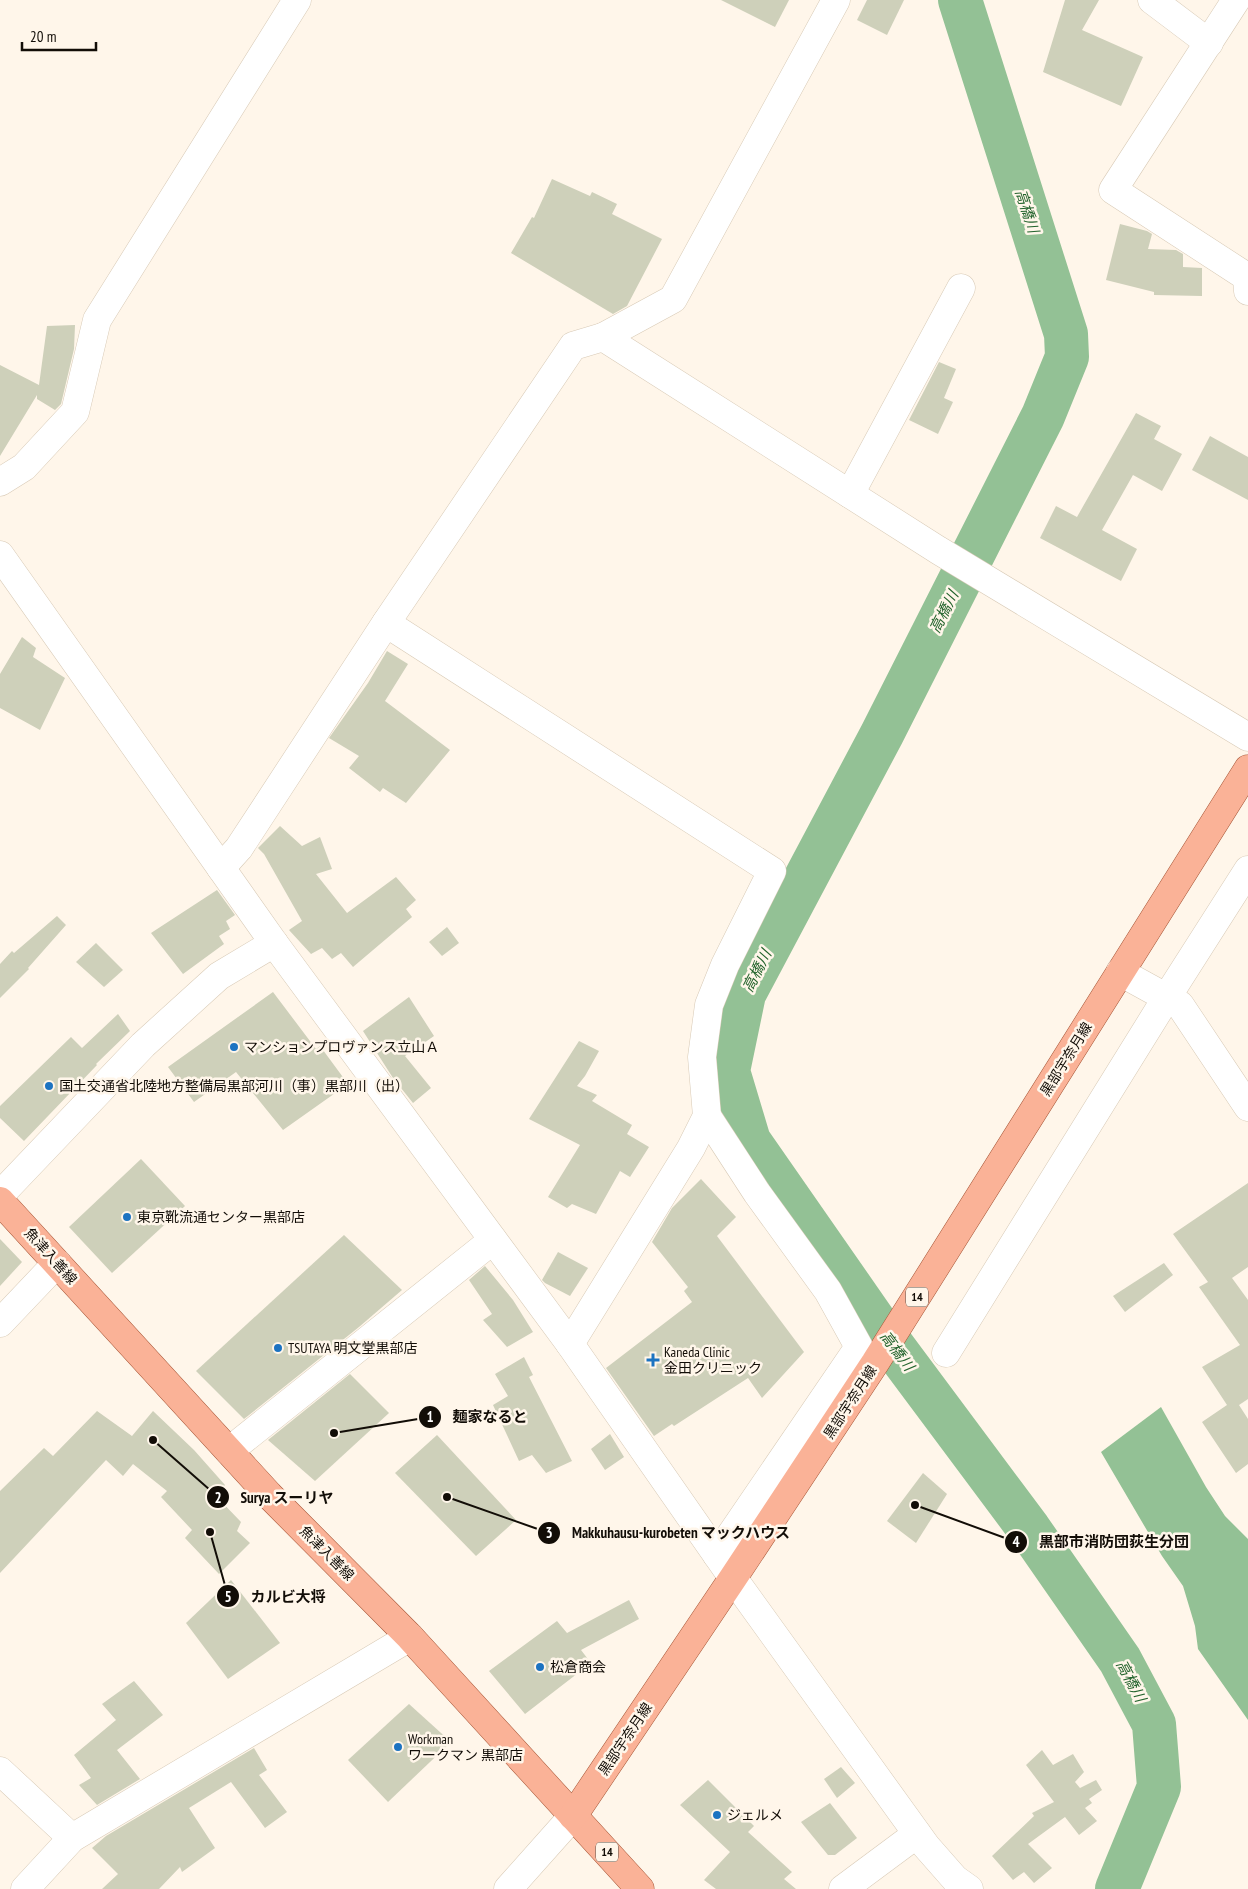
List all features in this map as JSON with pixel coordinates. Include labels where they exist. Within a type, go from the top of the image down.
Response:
[{"type":"main road","name":"黒部宇奈月線","points":[[573,1816],[734,1578],[875,1363],[1248,769]]},
{"type":"main road","name":"魚津入善線","points":[[0,1201],[269,1495],[410,1637],[573,1816]]},
{"type":"main road","name":"14","points":[[573,1816],[640,1889]]},
{"type":"street","points":[[0,482],[24,467],[75,412],[97,320],[298,0]]},
{"type":"street","points":[[221,868],[239,848],[386,623],[573,346],[603,337],[673,299],[836,0]]},
{"type":"street","points":[[1152,0],[1209,43]]},
{"type":"street","points":[[1236,0],[1113,190],[1247,277],[1248,291]]},
{"type":"street","points":[[850,494],[961,288]]},
{"type":"street","points":[[603,337],[947,555],[1248,737]]},
{"type":"street","points":[[0,555],[274,943],[570,1344],[717,1555],[917,1834],[955,1879],[969,1889]]},
{"type":"street","points":[[386,623],[772,871],[725,966],[709,1005],[702,1056],[707,1116],[757,1193],[828,1291],[859,1347],[717,1555]]},
{"type":"street","points":[[946,1353],[1248,870]]},
{"type":"street","points":[[0,1195],[143,1045],[219,976],[274,943]]},
{"type":"street","points":[[1120,972],[1180,1005],[1248,1107]]},
{"type":"street","points":[[570,1344],[691,1148],[707,1116]]},
{"type":"street","points":[[229,1451],[493,1240]]},
{"type":"street","points":[[0,1323],[57,1263]]},
{"type":"street","points":[[25,1889],[72,1838],[410,1637]]},
{"type":"street","points":[[0,1771],[72,1838]]},
{"type":"street","points":[[508,1889],[573,1816]]},
{"type":"street","points":[[843,1889],[917,1834]]},
{"type":"shaded area","points":[[1161,1407],[1206,1487],[1225,1516],[1248,1539],[1248,1720],[1198,1649],[1195,1626],[1183,1586],[1162,1556],[1101,1452]]},
{"type":"building","points":[[721,0],[789,0],[775,27]]},
{"type":"building","points":[[867,0],[904,0],[887,35],[857,20]]},
{"type":"building","points":[[1065,0],[1099,0],[1082,30],[1143,57],[1121,106],[1043,72]]},
{"type":"building","points":[[552,179],[590,196],[592,192],[617,204],[612,214],[662,239],[627,306],[613,314],[511,253],[532,217],[534,218]]},
{"type":"building","points":[[1120,224],[1152,234],[1148,249],[1176,250],[1183,254],[1183,267],[1202,268],[1202,296],[1154,295],[1154,292],[1106,280]]},
{"type":"building","points":[[75,325],[74,349],[61,404],[55,410],[37,399],[37,395],[0,456],[0,365],[39,385],[47,326]]},
{"type":"building","points":[[939,362],[956,369],[944,398],[953,402],[938,434],[909,420]]},
{"type":"building","points":[[1136,413],[1161,426],[1154,439],[1182,454],[1162,491],[1133,475],[1102,530],[1137,549],[1121,581],[1040,538],[1056,506],[1077,517]]},
{"type":"building","points":[[1210,436],[1248,457],[1248,500],[1192,470]]},
{"type":"building","points":[[22,637],[36,648],[33,657],[65,678],[40,730],[0,708],[0,674]]},
{"type":"building","points":[[387,651],[408,664],[385,701],[450,750],[406,803],[383,788],[380,792],[349,768],[359,756],[329,738],[368,683]]},
{"type":"building","points":[[280,826],[302,846],[320,837],[332,869],[316,874],[347,913],[396,877],[416,900],[406,909],[412,917],[353,967],[341,953],[332,959],[322,948],[311,954],[289,930],[302,921],[264,854],[258,848]]},
{"type":"building","points":[[217,890],[235,915],[226,921],[230,929],[219,936],[224,944],[183,974],[151,933]]},
{"type":"building","points":[[57,916],[66,925],[29,969],[0,998],[0,964],[12,951],[14,953]]},
{"type":"building","points":[[447,927],[459,943],[442,956],[429,942]]},
{"type":"building","points":[[96,943],[123,970],[104,987],[76,962]]},
{"type":"building","points":[[273,992],[316,1049],[320,1046],[348,1084],[283,1130],[236,1072],[194,1102],[168,1067]]},
{"type":"building","points":[[409,997],[434,1036],[405,1056],[431,1088],[413,1103],[393,1078],[363,1031]]},
{"type":"building","name":"国土交通省北陸地方整備局黒部河川（事）黒部川（出）","points":[[118,1014],[130,1031],[96,1064],[24,1141],[0,1118],[0,1106],[71,1037],[82,1048]]},
{"type":"building","points":[[579,1041],[599,1051],[577,1086],[597,1095],[592,1101],[632,1125],[627,1134],[649,1147],[630,1177],[620,1171],[596,1214],[572,1204],[567,1208],[548,1197],[580,1145],[529,1119]]},
{"type":"building","name":"東京靴流通センター黒部店","points":[[141,1159],[185,1206],[112,1273],[69,1227]]},
{"type":"building","points":[[701,1179],[736,1217],[717,1236],[804,1352],[762,1398],[748,1378],[674,1426],[672,1424],[654,1436],[606,1368],[692,1302],[684,1291],[688,1287],[652,1242],[672,1208]]},
{"type":"building","points":[[1248,1183],[1248,1267],[1232,1278],[1248,1300],[1248,1399],[1239,1405],[1248,1419],[1248,1464],[1236,1473],[1202,1422],[1227,1405],[1202,1367],[1240,1345],[1199,1287],[1208,1282],[1173,1234]]},
{"type":"building","points":[[344,1235],[402,1290],[244,1419],[196,1371]]},
{"type":"building","points":[[0,1239],[22,1262],[0,1286]]},
{"type":"building","points":[[558,1252],[588,1268],[570,1296],[542,1280]]},
{"type":"building","points":[[1164,1263],[1173,1275],[1125,1312],[1113,1296]]},
{"type":"building","points":[[485,1266],[513,1300],[533,1332],[507,1347],[483,1320],[492,1314],[469,1280]]},
{"type":"building","points":[[524,1357],[533,1375],[529,1377],[572,1461],[546,1473],[532,1455],[519,1461],[493,1405],[508,1396],[495,1374]]},
{"type":"building","points":[[350,1374],[389,1413],[315,1481],[268,1440]]},
{"type":"building","points":[[97,1411],[132,1436],[153,1411],[194,1450],[225,1485],[216,1496],[241,1522],[237,1531],[250,1543],[219,1574],[185,1538],[192,1530],[161,1497],[167,1491],[133,1464],[123,1476],[106,1460],[0,1573],[0,1491],[44,1448],[53,1456]]},
{"type":"building","points":[[610,1434],[624,1457],[605,1470],[591,1449]]},
{"type":"building","points":[[437,1435],[516,1520],[476,1556],[395,1473]]},
{"type":"building","points":[[923,1473],[947,1494],[916,1543],[887,1521]]},
{"type":"building","points":[[231,1580],[280,1643],[228,1679],[186,1623]]},
{"type":"building","name":"松倉商会","points":[[629,1600],[639,1619],[581,1650],[591,1663],[525,1714],[489,1671],[557,1621],[567,1633]]},
{"type":"building","points":[[134,1681],[163,1715],[117,1750],[140,1779],[97,1805],[79,1785],[91,1778],[74,1755],[116,1720],[102,1704]]},
{"type":"building","points":[[409,1704],[451,1742],[388,1802],[348,1760]]},
{"type":"building","points":[[254,1748],[267,1770],[259,1775],[287,1812],[265,1828],[231,1782],[189,1808],[215,1848],[182,1872],[180,1867],[159,1889],[102,1889],[118,1874],[92,1848],[106,1836]]},
{"type":"building","points":[[1042,1750],[1053,1765],[1073,1754],[1084,1772],[1075,1782],[1080,1788],[1096,1780],[1102,1790],[1089,1799],[1092,1803],[1085,1808],[1097,1821],[1079,1835],[1065,1817],[1028,1844],[1052,1868],[1034,1883],[1024,1872],[1013,1880],[992,1856],[1034,1816],[1032,1813],[1054,1802],[1026,1765]]},
{"type":"building","points":[[841,1767],[855,1783],[837,1798],[824,1779]]},
{"type":"building","points":[[708,1780],[754,1826],[748,1832],[792,1872],[784,1879],[796,1889],[716,1889],[704,1880],[730,1852],[680,1805]]},
{"type":"building","points":[[830,1803],[857,1838],[835,1855],[828,1855],[801,1822]]},
{"type":"waterway","name":"高橋川","points":[[960,0],[1066,334],[1067,357],[1043,416],[882,734],[744,994],[728,1071],[749,1141],[877,1325],[1029,1529],[1120,1660],[1154,1724],[1159,1787],[1117,1889]]},
{"type":"place","name":"マンションプロヴァンス立山Ａ","points":[[234,1047]]},
{"type":"place","name":"国土交通省北陸地方整備局黒部河川（事）黒部川（出）","points":[[49,1086]]},
{"type":"place","name":"東京靴流通センター黒部店","points":[[127,1217]]},
{"type":"place","name":"TSUTAYA 明文堂黒部店","points":[[278,1348]]},
{"type":"place","name":"Kaneda Clinic 金田クリニック","points":[[653,1360]]},
{"type":"place","name":"麺家なると","points":[[334,1433]]},
{"type":"place","name":"Surya スーリヤ","points":[[153,1440]]},
{"type":"place","name":"Makkuhausu-kurobeten マックハウス","points":[[447,1497]]},
{"type":"place","name":"黒部市消防団荻生分団","points":[[915,1505]]},
{"type":"place","name":"カルビ大将","points":[[210,1532]]},
{"type":"place","name":"松倉商会","points":[[540,1667]]},
{"type":"place","name":"Workman ワークマン 黒部店","points":[[398,1747]]},
{"type":"place","name":"ジェルメ","points":[[717,1815]]}]
